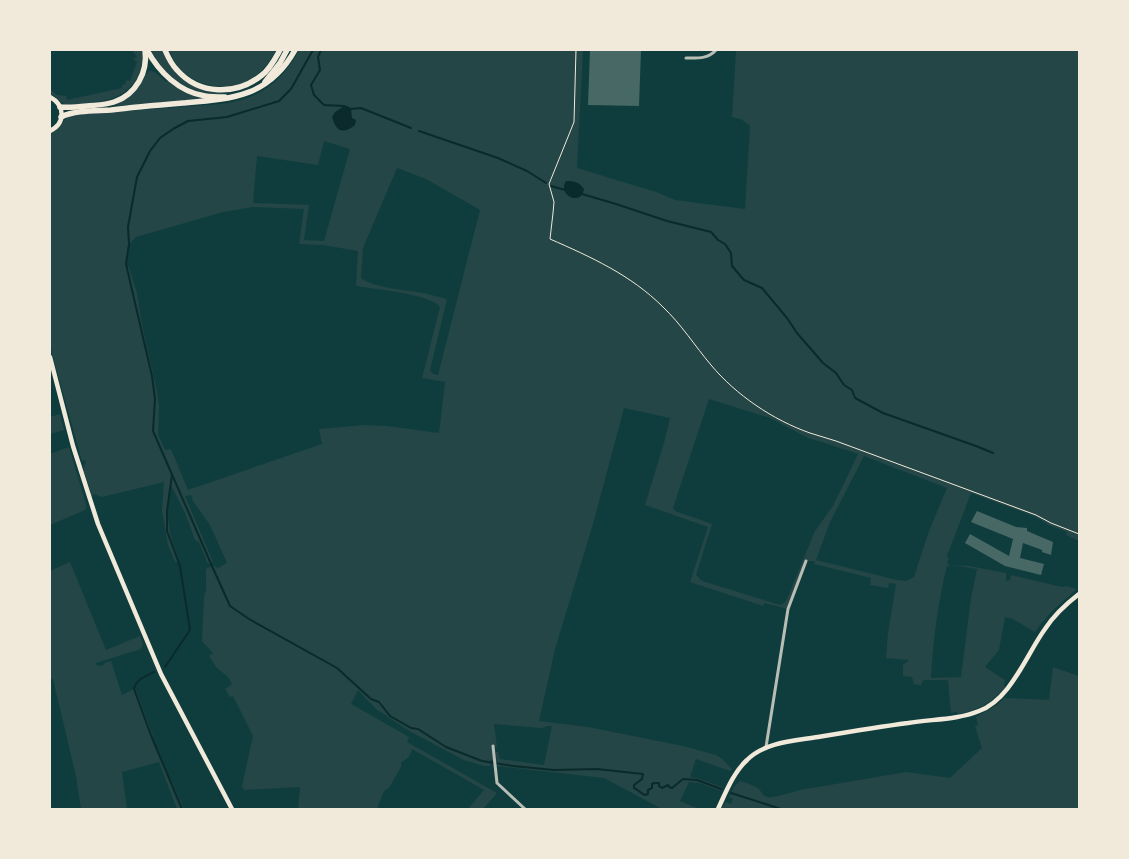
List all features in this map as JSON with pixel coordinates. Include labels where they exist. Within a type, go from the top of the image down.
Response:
[{"type":"highway","points":[[146,50],[173,82],[187,90],[206,96],[235,97]]},
{"type":"highway","points":[[60,107],[102,105],[128,95],[143,75],[146,50]]},
{"type":"highway","points":[[165,50],[175,69],[191,83],[209,89],[230,90],[248,84],[262,75],[280,50]]},
{"type":"highway","points":[[264,84],[287,50]]},
{"type":"highway","points":[[62,117],[68,114],[221,100],[243,95],[271,80],[280,72],[295,50]]},
{"type":"main road","points":[[50,97],[57,102],[62,117],[58,126],[50,131]]},
{"type":"main road","points":[[50,357],[73,446],[98,524],[161,674],[232,809]]},
{"type":"main road","points":[[718,809],[740,768],[748,759],[766,748],[782,743],[909,722],[957,717],[982,710],[1000,698],[1050,622],[1063,607],[1079,594]]},
{"type":"street","points":[[686,58],[704,58],[716,50]]},
{"type":"street","points":[[766,748],[788,609],[806,561]]},
{"type":"street","points":[[493,746],[497,783],[525,809]]},
{"type":"path","points":[[576,50],[574,122],[549,184],[554,202],[550,239],[615,269],[639,286],[663,306],[712,366],[728,382],[770,414],[810,433],[1036,516],[1079,534]]},
{"type":"shaded area","points":[[132,50],[142,50],[142,65],[132,85],[120,95],[80,105],[65,105],[50,94],[50,89],[57,95],[66,96],[67,100],[122,88],[126,80],[130,81],[137,62],[133,59],[137,57]]},
{"type":"shaded area","points":[[151,50],[163,50],[180,76],[193,86],[212,92],[231,94],[206,93],[183,85],[165,71]]},
{"type":"shaded area","points":[[169,50],[276,50],[264,68],[252,78],[238,84],[220,86],[201,83],[185,74],[177,65]]},
{"type":"shaded area","points":[[299,50],[583,50],[577,168],[656,192],[675,200],[745,209],[750,126],[741,119],[732,117],[736,50],[1079,50],[1079,541],[1066,535],[1067,532],[1049,525],[1036,517],[971,493],[947,556],[949,559],[947,562],[951,565],[947,566],[935,635],[931,678],[961,677],[971,598],[977,569],[953,565],[1006,573],[1006,581],[1010,580],[1011,575],[1077,589],[1051,612],[1035,632],[1013,619],[1005,617],[999,650],[985,667],[1005,680],[1005,687],[979,708],[959,714],[956,712],[951,713],[948,680],[923,680],[921,685],[914,684],[912,677],[903,676],[903,665],[909,660],[886,658],[896,584],[889,583],[888,588],[870,585],[871,578],[814,564],[815,561],[806,561],[788,609],[764,603],[763,606],[690,582],[708,527],[645,505],[670,418],[624,408],[593,524],[555,649],[539,721],[588,727],[683,746],[716,755],[732,769],[730,771],[696,759],[690,777],[722,787],[721,791],[699,783],[689,782],[680,801],[699,809],[662,809],[604,778],[497,766],[496,752],[498,752],[500,759],[544,765],[552,726],[542,728],[494,724],[497,747],[493,746],[494,760],[490,760],[490,766],[484,766],[464,760],[411,732],[376,709],[358,690],[351,704],[409,737],[407,742],[497,793],[483,809],[468,809],[484,790],[412,749],[408,757],[401,762],[401,767],[389,788],[385,790],[377,809],[298,809],[300,787],[244,790],[242,786],[253,736],[233,696],[230,697],[225,689],[232,684],[228,677],[216,667],[209,656],[213,653],[202,641],[206,569],[213,565],[218,568],[227,563],[210,525],[193,501],[191,495],[185,496],[213,562],[208,564],[199,542],[195,540],[185,513],[171,485],[167,511],[170,533],[179,561],[175,562],[168,545],[162,510],[164,482],[102,497],[94,494],[92,497],[84,471],[85,460],[82,461],[52,354],[50,339],[50,134],[72,115],[221,104],[246,99],[276,81],[292,62]],"holes":[[[324,141],[350,149],[324,241],[304,240],[309,205],[253,203],[257,156],[318,165]],[[397,168],[426,179],[480,210],[438,375],[433,374],[430,370],[447,299],[373,284],[361,278],[363,248]],[[253,207],[304,209],[299,244],[323,245],[358,251],[356,286],[414,295],[435,302],[440,307],[422,378],[445,382],[439,433],[364,425],[319,429],[322,444],[188,490],[171,449],[165,450],[158,435],[159,406],[157,392],[137,293],[126,264],[129,244],[136,237],[223,212]],[[709,399],[770,418],[808,438],[858,454],[833,506],[815,531],[787,599],[780,605],[702,581],[696,575],[712,524],[675,511],[673,508]],[[864,456],[947,488],[929,531],[914,577],[906,581],[897,580],[816,560],[830,522]]]},
{"type":"shaded area","points":[[149,71],[156,73],[166,82],[185,93],[200,99],[118,106],[117,103],[136,91]]},
{"type":"shaded area","points":[[344,106],[351,109],[352,118],[356,120],[355,125],[343,131],[335,126],[332,117],[335,112]]},
{"type":"shaded area","points":[[566,181],[578,183],[584,189],[579,197],[571,197],[567,194],[564,186]]},
{"type":"shaded area","points":[[60,414],[64,430],[50,434],[50,417]]},
{"type":"shaded area","points":[[69,447],[87,508],[50,525],[50,454]]},
{"type":"shaded area","points":[[70,562],[106,650],[140,636],[143,644],[141,649],[96,663],[97,666],[111,661],[122,695],[134,689],[136,691],[153,736],[152,739],[184,809],[177,809],[159,762],[122,772],[127,809],[81,809],[76,776],[53,679],[50,680],[50,571]]},
{"type":"shaded area","points":[[1053,667],[1079,676],[1079,809],[721,809],[726,802],[731,804],[733,799],[729,797],[734,787],[740,781],[755,786],[764,796],[770,797],[906,772],[950,778],[982,748],[975,726],[978,725],[976,717],[997,705],[1004,698],[1049,700]]},
{"type":"building","points":[[590,50],[641,50],[639,106],[588,105]]},
{"type":"building","points":[[977,511],[1016,527],[1027,528],[1027,531],[1053,542],[1051,555],[1023,543],[1020,558],[1044,564],[1041,575],[1005,566],[965,543],[970,534],[1009,556],[1013,539],[971,522]]},
{"type":"waterway","points":[[212,566],[153,431],[155,399],[152,376],[126,264],[129,244],[128,227],[137,177],[150,151],[160,138],[173,129],[188,121],[227,117],[279,101],[291,89],[313,50]]},
{"type":"waterway","points":[[321,50],[318,57],[320,70],[311,85],[314,95],[324,105],[344,106],[351,109],[361,108],[411,128]]},
{"type":"waterway","points":[[419,131],[498,158],[527,171],[546,183]]},
{"type":"waterway","points":[[551,186],[565,190]]},
{"type":"waterway","points":[[582,194],[667,221],[711,232],[718,240],[725,244],[731,253],[732,266],[744,280],[762,288],[823,363],[836,373],[844,385],[852,390],[855,398],[883,413],[993,453]]},
{"type":"waterway","points":[[165,667],[190,630],[180,566],[167,531],[167,511],[172,475]]},
{"type":"waterway","points":[[212,566],[230,606],[249,619],[337,668],[371,699],[379,702],[390,716],[411,728],[418,729],[446,747],[482,761],[513,766],[554,770],[597,769],[643,774],[642,779],[634,785],[634,788],[645,795],[648,794],[648,790],[652,788],[654,783],[659,783],[659,786],[662,788],[668,785],[672,788],[683,779],[697,780],[721,789]]},
{"type":"waterway","points":[[154,672],[139,680],[134,689],[182,809]]},
{"type":"waterway","points":[[731,793],[781,809]]}]
